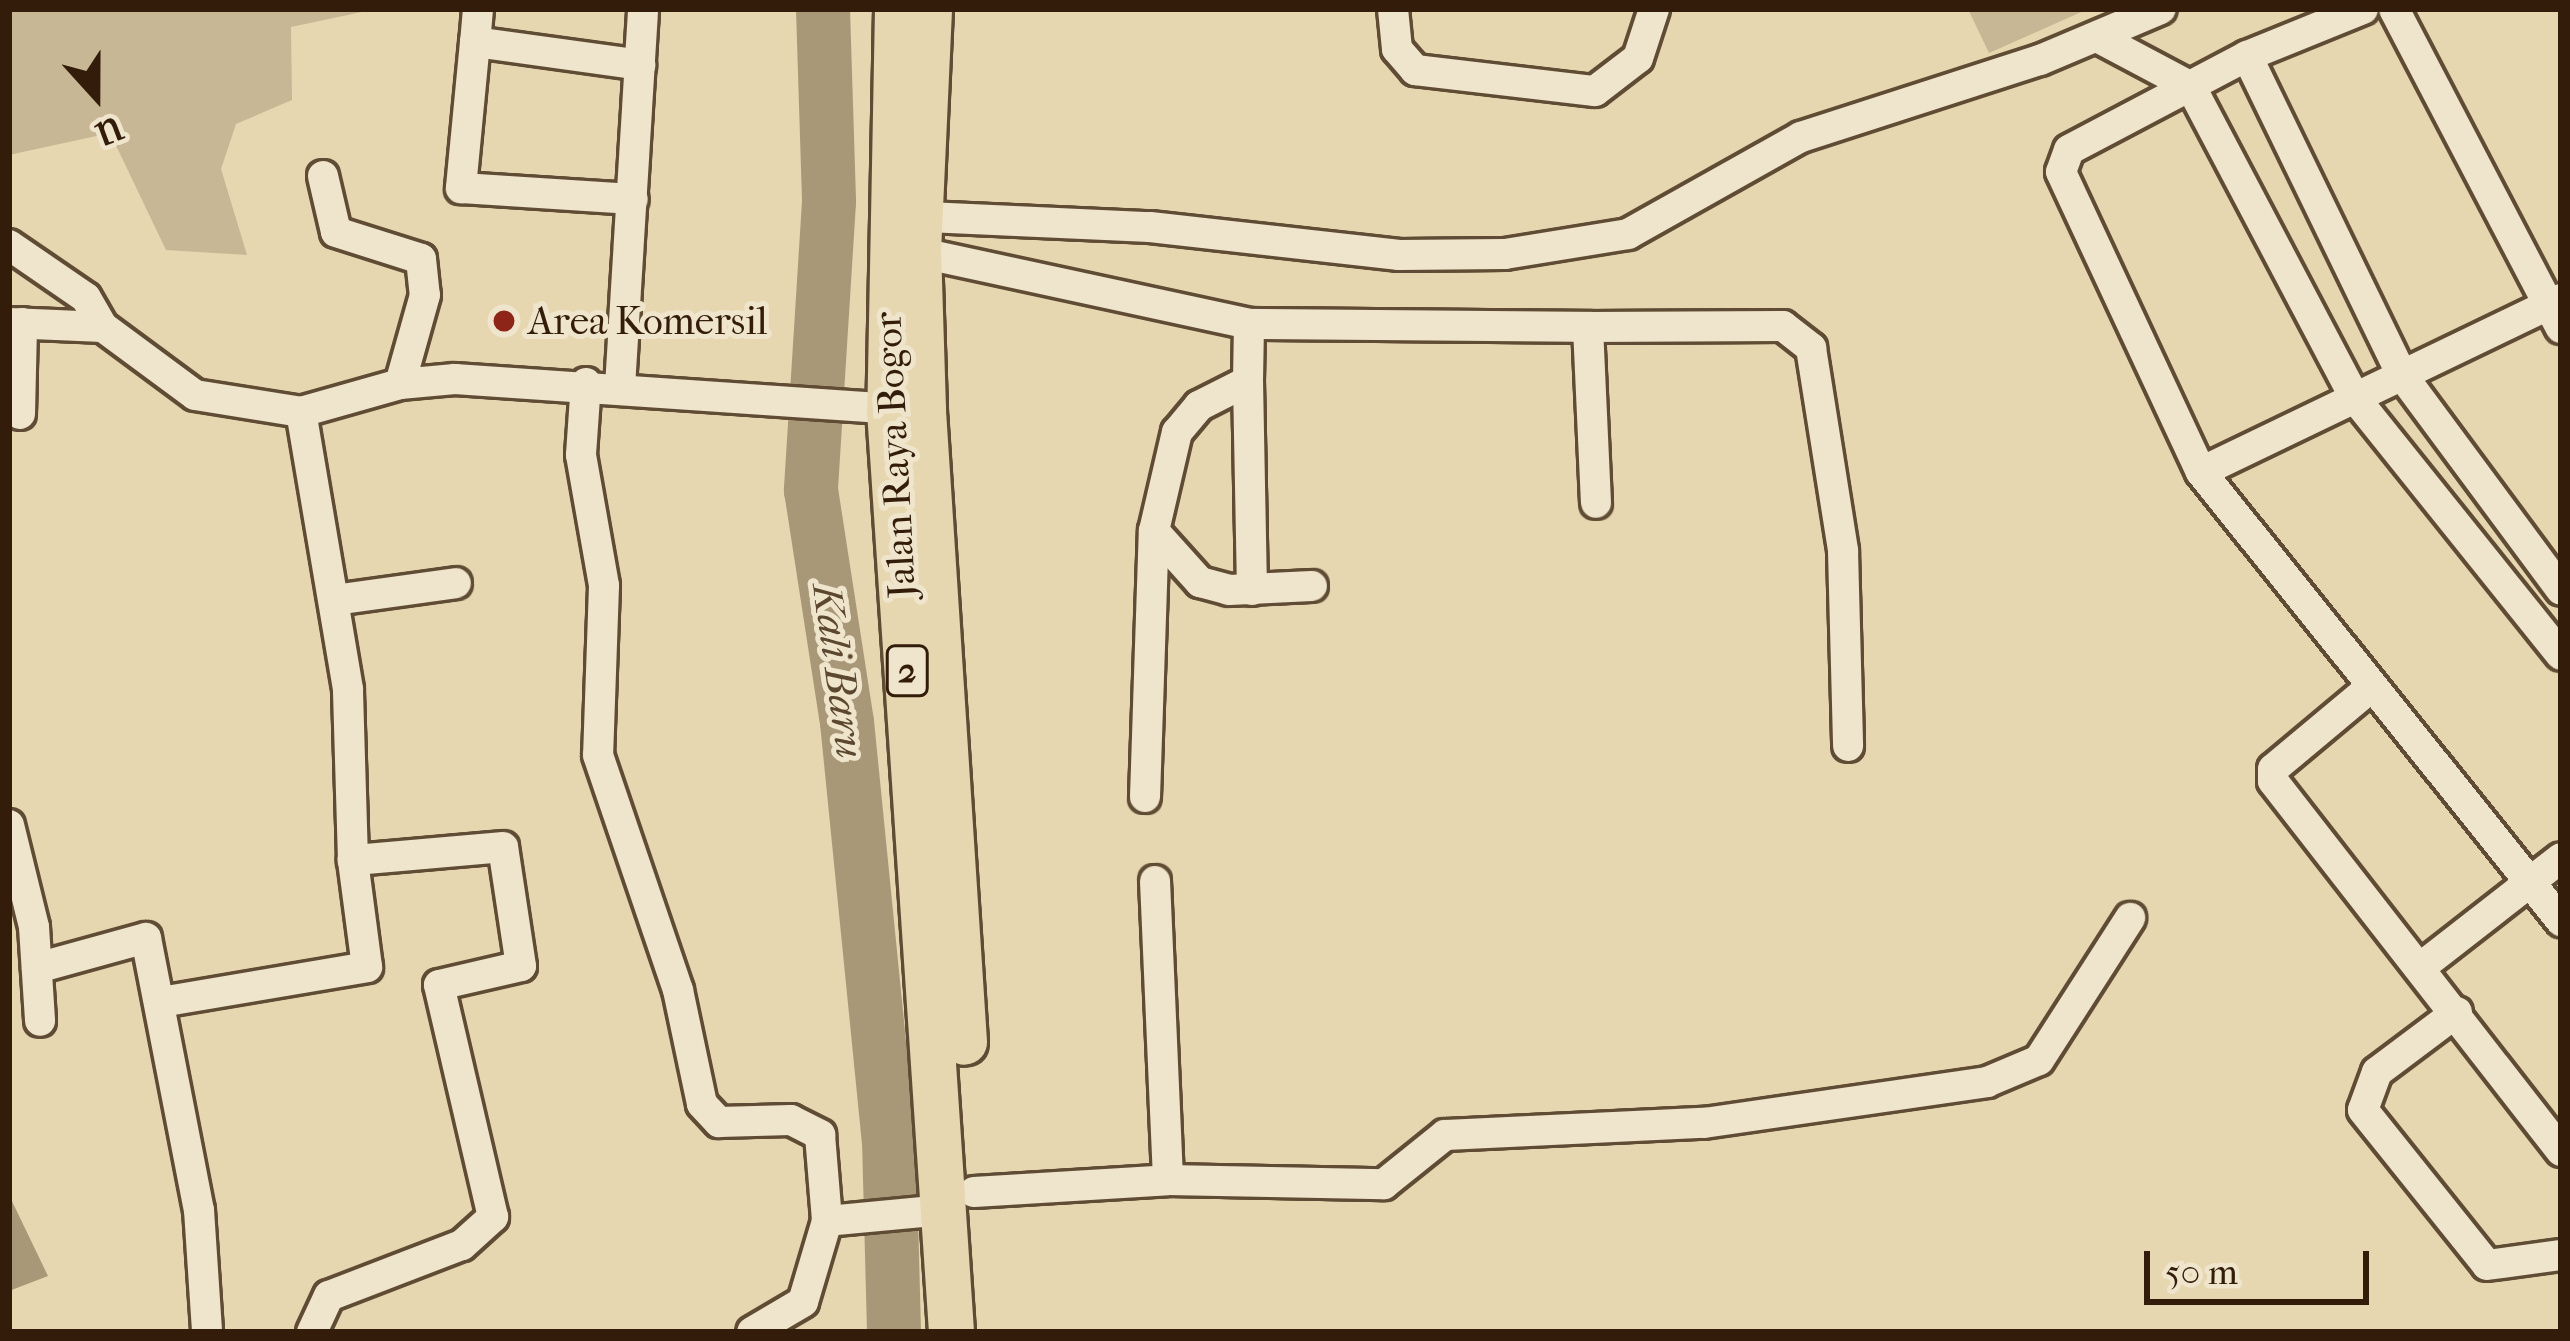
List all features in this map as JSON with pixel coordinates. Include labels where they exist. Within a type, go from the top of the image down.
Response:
[{"type":"highway","name":"Jalan Raya Bogor","points":[[896,9],[903,232]]},
{"type":"highway","name":"Jalan Raya Bogor","points":[[929,9],[903,232],[889,409],[951,1332]]},
{"type":"highway","name":"Jalan Raya Bogor","points":[[944,1205],[981,1332]]},
{"type":"street","points":[[478,9],[461,188],[633,199]]},
{"type":"street","points":[[620,387],[643,9]]},
{"type":"street","points":[[1393,9],[1397,49],[1415,70],[1595,91],[1638,58],[1654,9]]},
{"type":"street","points":[[903,232],[1150,227],[1399,256],[1505,254],[1628,234],[1801,136],[2099,38],[2161,9]]},
{"type":"street","points":[[2362,9],[2248,56],[2069,150],[2060,165],[2201,472],[2561,921]]},
{"type":"street","points":[[2201,472],[2402,375],[2556,312],[2394,9]]},
{"type":"street","points":[[2099,38],[2191,87],[2355,398],[2561,655]]},
{"type":"street","points":[[476,42],[640,65]]},
{"type":"street","points":[[2248,56],[2402,375],[2561,590]]},
{"type":"street","points":[[323,176],[336,232],[421,259],[425,295],[400,384]]},
{"type":"street","points":[[903,232],[1250,324],[1784,326],[1811,348],[1843,551],[1848,746]]},
{"type":"street","points":[[9,245],[86,298],[104,327],[195,395],[301,412],[400,384],[586,383],[889,409]]},
{"type":"street","points":[[20,414],[15,323],[104,327]]},
{"type":"street","points":[[1250,324],[1252,590]]},
{"type":"street","points":[[1588,327],[1596,503]]},
{"type":"street","points":[[1145,797],[1154,531],[1177,432],[1199,406],[1248,381]]},
{"type":"street","points":[[586,383],[581,455],[604,586],[598,755],[616,826],[678,990],[706,1111],[719,1122],[816,1128],[831,1220],[803,1302],[752,1332]]},
{"type":"street","points":[[161,1002],[367,967],[352,860],[348,689],[301,412]]},
{"type":"street","points":[[1154,531],[1186,575],[1252,590],[1312,586]]},
{"type":"street","points":[[334,600],[456,583]]},
{"type":"street","points":[[2370,688],[2273,769],[2273,781],[2561,1151]]},
{"type":"street","points":[[9,825],[22,857],[40,1021]]},
{"type":"street","points":[[312,1332],[329,1296],[462,1245],[494,1217],[439,985],[521,966],[503,847],[488,842],[352,860]]},
{"type":"street","points":[[2421,967],[2561,858]]},
{"type":"street","points":[[1155,880],[1168,1180]]},
{"type":"street","points":[[831,1220],[1168,1180],[1384,1184],[1445,1135],[1704,1123],[1901,1099],[2018,1074],[2039,1060],[2130,918]]},
{"type":"street","points":[[37,968],[146,938],[161,1002],[172,1102],[199,1210],[207,1332]]},
{"type":"street","points":[[2457,1012],[2377,1072],[2363,1110],[2488,1264],[2561,1255]]},
{"type":"shaded area","points":[[9,9],[376,9],[291,27],[292,100],[236,124],[221,169],[247,255],[166,250],[110,133],[9,155]]},
{"type":"shaded area","points":[[1968,9],[2088,9],[1989,53]]},
{"type":"shaded area","points":[[9,1195],[48,1276],[9,1291]]},
{"type":"waterway","name":"Kali Baru","points":[[823,9],[829,202],[811,490],[847,722],[889,1140],[894,1332]]},
{"type":"place","name":"Area Komersil","points":[[504,321]]}]
